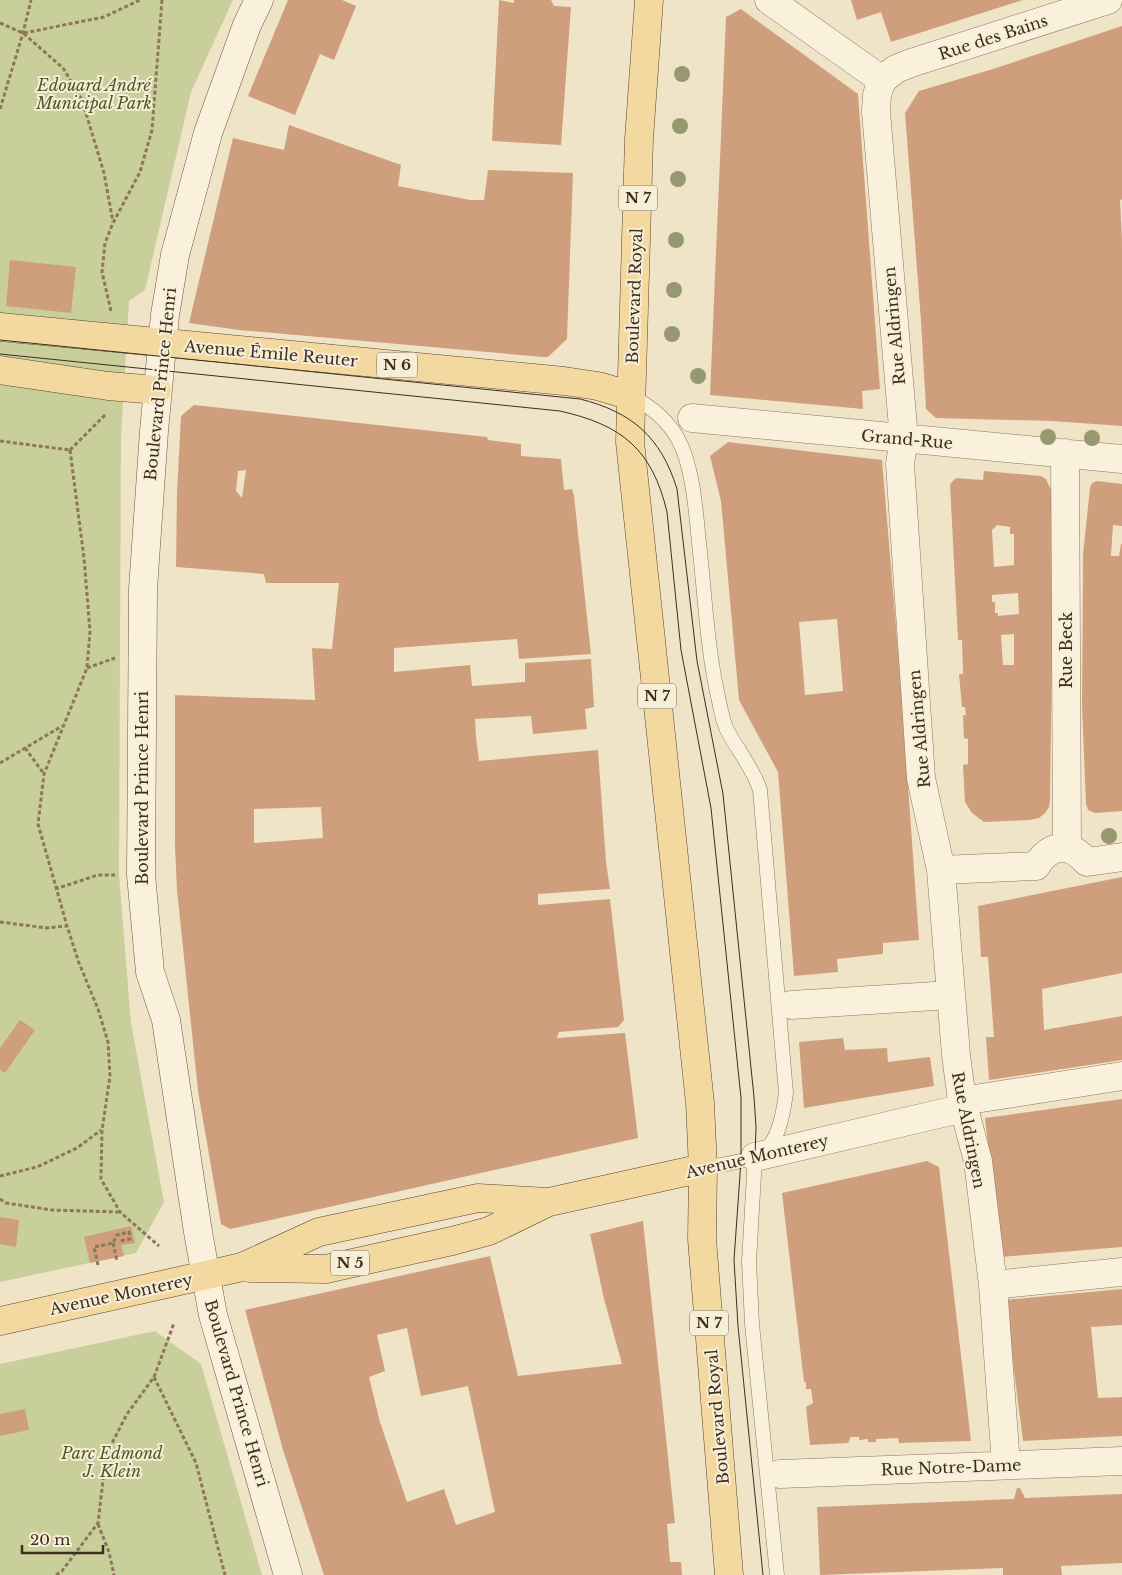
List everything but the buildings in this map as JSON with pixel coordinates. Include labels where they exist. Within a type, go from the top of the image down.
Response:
[{"type":"main road","name":"Boulevard Royal","points":[[649,0],[639,139],[630,442],[700,1103],[703,1168],[702,1239],[728,1575]]},
{"type":"main road","name":"Avenue Émile Reuter","points":[[0,327],[564,381],[598,386],[631,396]]},
{"type":"main road","points":[[0,370],[108,386],[157,390]]},
{"type":"main road","name":"Avenue Monterey","points":[[242,1268],[326,1269],[489,1231],[549,1202],[703,1168]]},
{"type":"main road","name":"Avenue Monterey","points":[[0,1321],[242,1268],[319,1232],[478,1198],[549,1202]]},
{"type":"main road","points":[[447,1205],[456,1206],[462,1211],[466,1219],[466,1227],[456,1240]]},
{"type":"street","name":"Boulevard Prince Henri","points":[[259,0],[247,25],[208,132],[175,255],[162,343],[143,589],[141,876],[150,972],[166,1020],[212,1315],[288,1575]]},
{"type":"street","points":[[769,0],[882,80]]},
{"type":"street","name":"Rue des Bains","points":[[882,80],[896,69],[911,63],[1108,0]]},
{"type":"street","name":"Rue Aldringen","points":[[882,80],[877,95],[876,112],[904,439],[900,464],[921,778],[941,870],[951,994],[963,1105],[978,1162],[993,1286],[1006,1465]]},
{"type":"street","name":"Grand-Rue","points":[[692,418],[1122,459]]},
{"type":"street","name":"Rue Beck","points":[[1065,453],[1067,848]]},
{"type":"street","points":[[941,870],[1036,866],[1043,855],[1054,849],[1067,848],[1078,853],[1087,862],[1122,857]]},
{"type":"street","points":[[791,1005],[951,994]]},
{"type":"street","name":"Avenue Monterey","points":[[755,1157],[963,1105],[1122,1076]]},
{"type":"street","points":[[993,1286],[1122,1272]]},
{"type":"street","name":"Rue Notre-Dame","points":[[780,1474],[1122,1461]]},
{"type":"lane","points":[[631,396],[650,406],[666,421],[678,439],[686,460],[696,506],[709,644],[718,700],[726,729],[755,776],[760,790],[786,1093],[784,1111],[778,1129],[770,1145],[755,1157],[749,1262],[752,1324],[777,1575]]},
{"type":"lane","name":"Avenue Monterey","points":[[703,1168],[755,1157]]},
{"type":"path","points":[[0,109],[24,33],[30,0]]},
{"type":"path","points":[[24,33],[104,17],[140,0]]},
{"type":"path","points":[[112,315],[102,272],[105,243],[113,223],[140,172],[152,130],[162,0]]},
{"type":"path","points":[[0,23],[24,33],[63,68],[82,100],[104,173],[113,223]]},
{"type":"path","points":[[70,450],[106,414],[107,406]]},
{"type":"path","points":[[0,440],[70,450]]},
{"type":"path","points":[[70,450],[84,558],[90,631],[87,668],[44,774],[38,824],[55,889],[79,962],[98,1008],[108,1042],[110,1076],[102,1130],[101,1179],[120,1212],[159,1246]]},
{"type":"path","points":[[0,763],[62,726]]},
{"type":"path","points":[[25,748],[44,774]]},
{"type":"path","points":[[55,889],[98,876]]},
{"type":"path","points":[[0,922],[47,928],[67,926]]},
{"type":"path","points":[[0,1176],[37,1167],[77,1148],[102,1130]]},
{"type":"path","points":[[0,1199],[6,1203],[52,1210],[120,1212]]},
{"type":"path","points":[[117,1261],[113,1243],[117,1235],[129,1232],[130,1239],[119,1241]]},
{"type":"path","points":[[98,1265],[94,1247],[96,1244],[113,1243]]},
{"type":"path","points":[[114,1575],[109,1552],[98,1523],[106,1455],[127,1414],[154,1377],[174,1323]]},
{"type":"path","points":[[154,1377],[196,1463],[225,1575]]},
{"type":"path","points":[[56,1575],[62,1572],[98,1523]]},
{"type":"green space","name":"Edouard André Municipal Park","points":[[0,0],[233,0],[191,92],[145,290],[129,301],[121,437],[119,875],[131,1023],[164,1202],[136,1253],[0,1282]]},
{"type":"green space","name":"Parc Edmond J. Klein","points":[[155,1331],[201,1364],[262,1575],[0,1575],[0,1364]]},
{"type":"tram line","points":[[0,340],[580,399],[615,411],[642,429],[662,455],[677,489],[697,661],[723,794],[754,1097],[755,1157]]},
{"type":"tram line","points":[[0,354],[560,411],[582,417],[617,432],[643,456],[653,472],[661,490],[667,512],[681,650],[711,808],[741,1098],[741,1160],[734,1260],[738,1326],[763,1575]]}]
